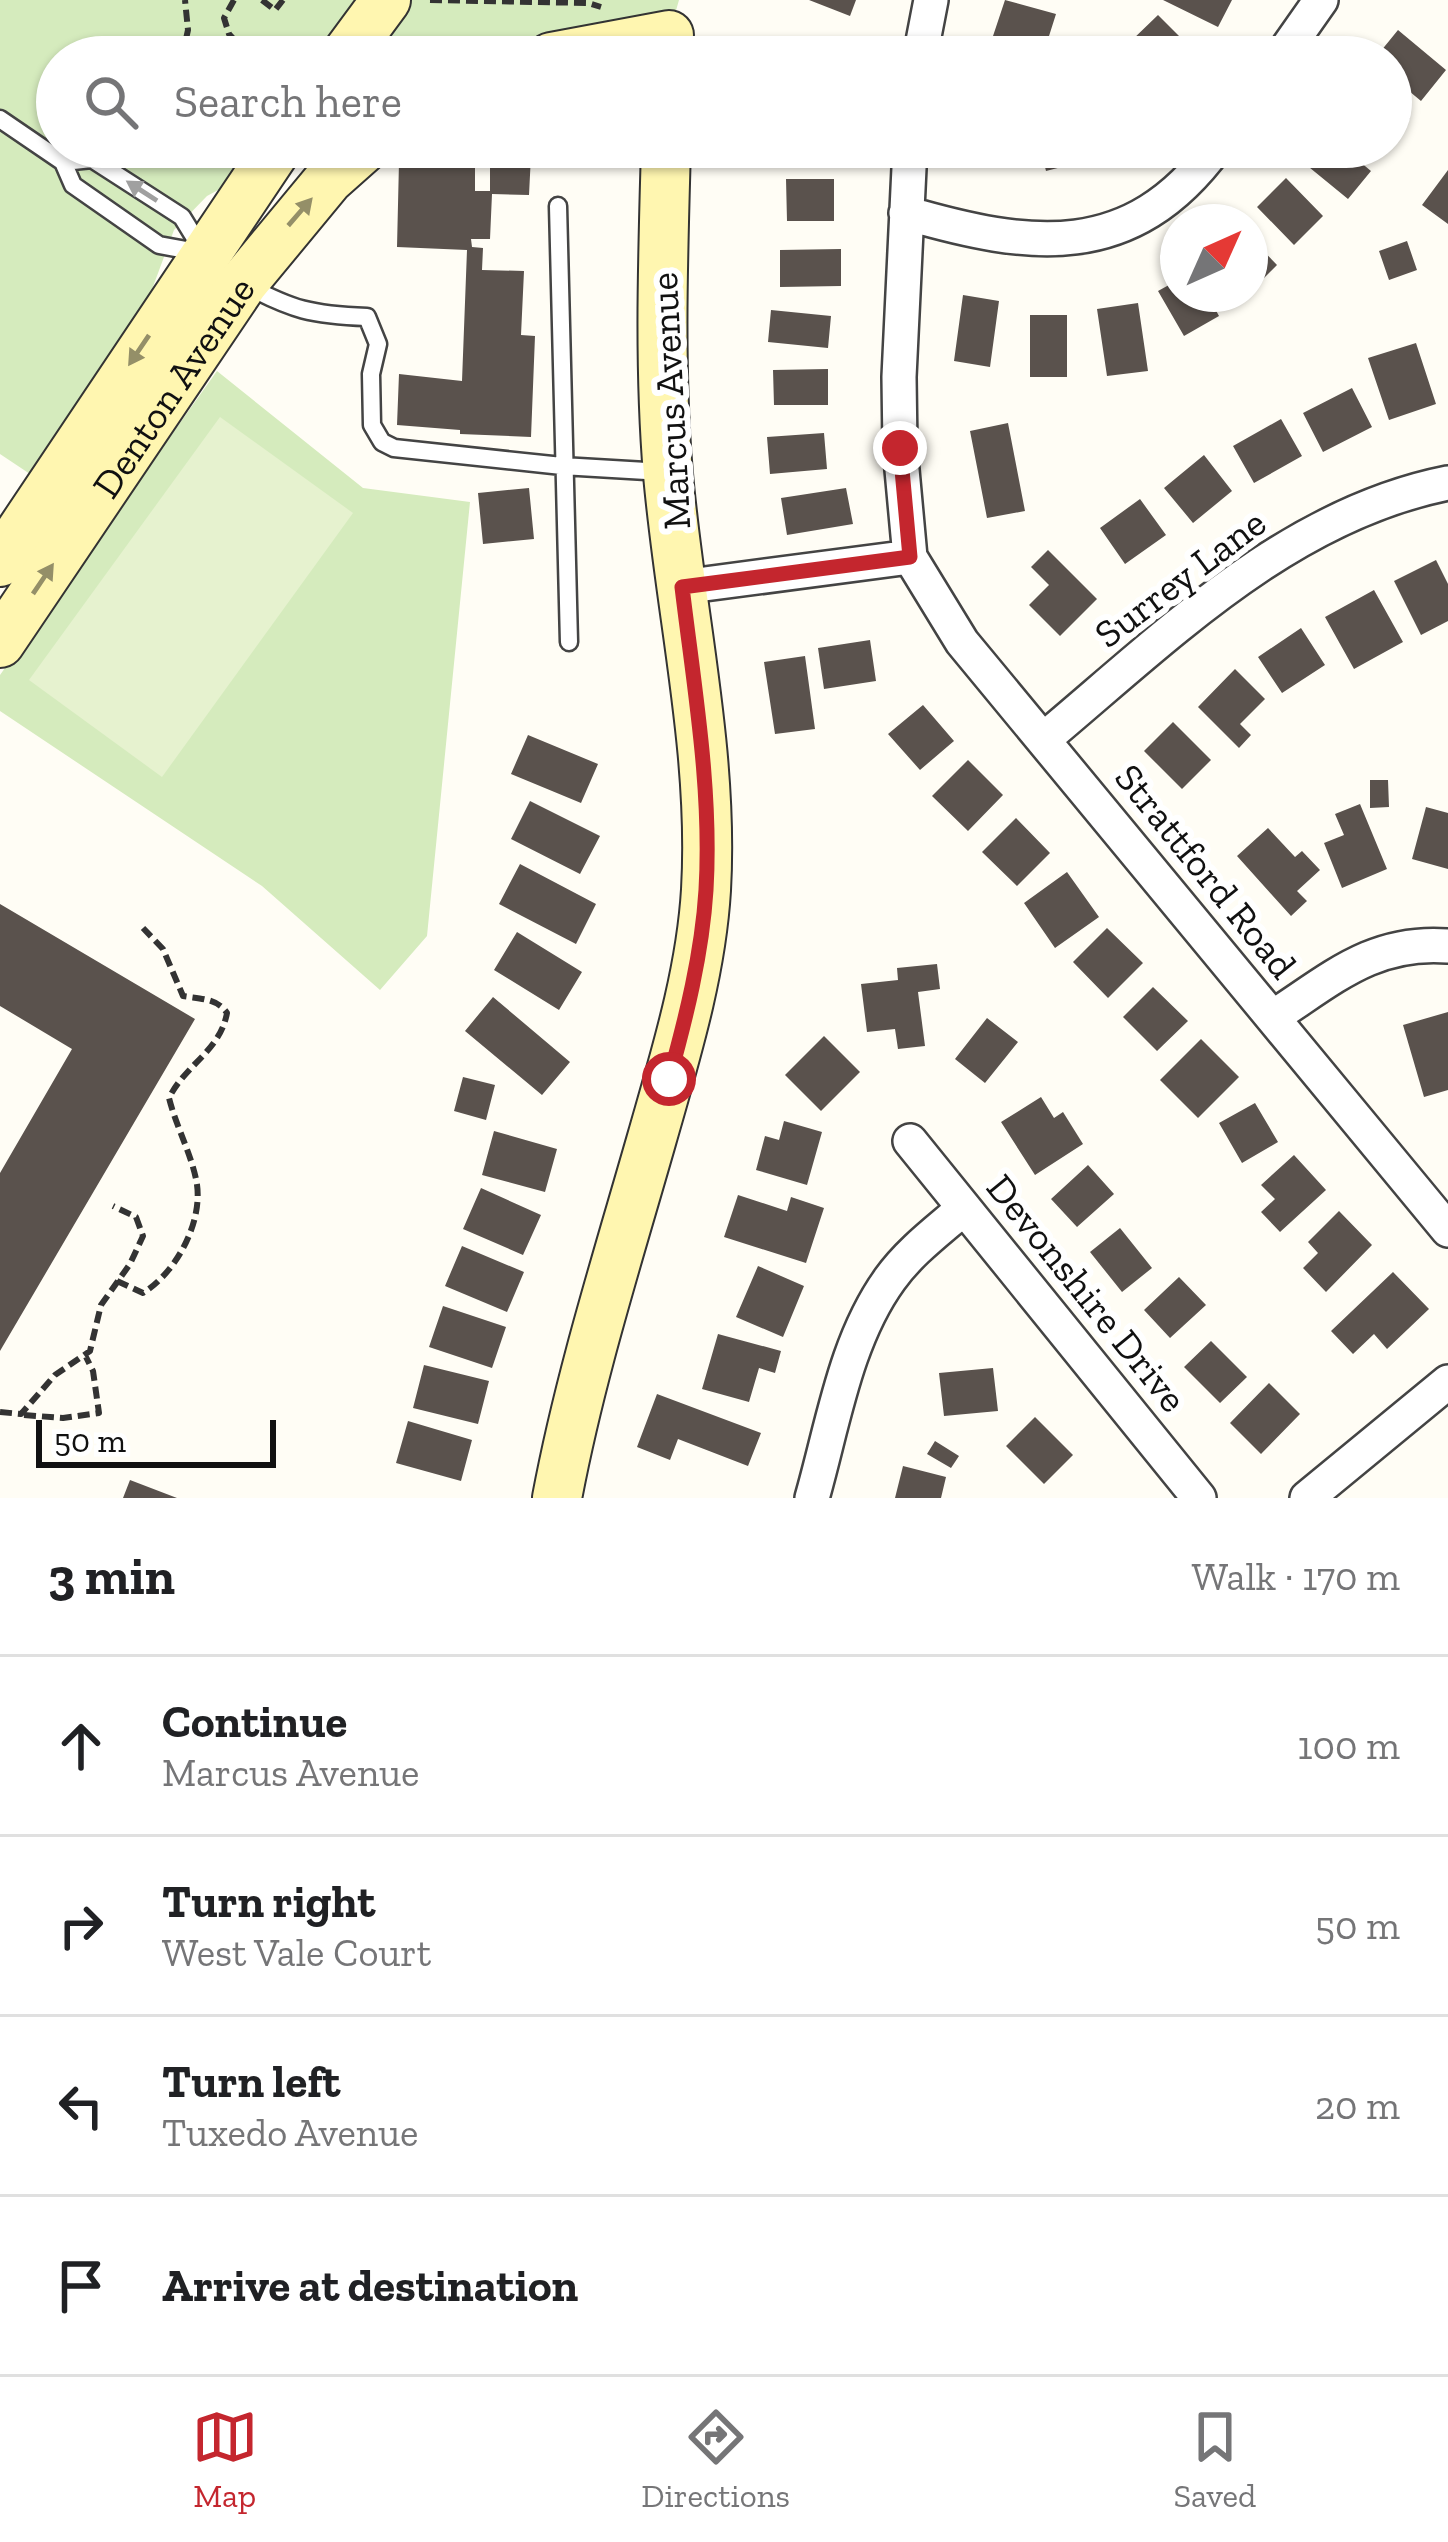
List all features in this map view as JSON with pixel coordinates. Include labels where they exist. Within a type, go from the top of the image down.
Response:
[{"type":"main road","points":[[359,36],[386,0]]},
{"type":"main road","points":[[625,36],[671,23]]},
{"type":"main road","name":"Denton Avenue","points":[[0,643],[224,268],[269,168]]},
{"type":"main road","name":"Denton Avenue","points":[[0,562],[224,268],[341,168]]},
{"type":"main road","name":"Marcus Avenue","points":[[557,1498],[572,1418],[677,1051],[706,890],[705,807],[668,472],[660,338],[665,168]]},
{"type":"street","points":[[924,36],[931,0]]},
{"type":"street","points":[[1295,36],[1321,0]]},
{"type":"street","points":[[682,587],[910,557],[900,448],[909,168]]},
{"type":"street","points":[[906,213],[1009,239],[1087,235],[1123,226],[1159,207],[1201,168]]},
{"type":"street","name":"Surrey Lane","points":[[1043,739],[1259,563],[1323,527],[1386,500],[1448,483]]},
{"type":"street","name":"Strattford Road","points":[[910,557],[962,642],[1448,1230]]},
{"type":"street","points":[[1273,1017],[1372,954],[1418,944],[1448,946]]},
{"type":"street","name":"Devonshire Drive","points":[[910,1141],[1198,1498]]},
{"type":"street","points":[[812,1498],[855,1346],[874,1303],[911,1254],[964,1208]]},
{"type":"street","points":[[1307,1498],[1448,1382]]},
{"type":"lane","points":[[0,119],[36,144]]},
{"type":"lane","points":[[66,168],[73,185],[159,245],[224,268],[289,308],[367,317],[378,344],[371,374],[372,425],[388,445],[562,466],[668,472]]},
{"type":"lane","points":[[106,168],[182,217],[224,268]]},
{"type":"lane","points":[[558,206],[569,642]]},
{"type":"path","points":[[185,0],[187,36]]},
{"type":"path","points":[[231,36],[224,18],[234,0]]},
{"type":"path","points":[[262,0],[275,10],[283,0]]},
{"type":"path","points":[[430,0],[588,3],[604,8],[610,19]]},
{"type":"path","points":[[117,1281],[143,1293],[172,1267],[186,1240],[196,1208],[197,1181],[169,1098],[191,1064],[219,1041],[227,1013],[210,1000],[183,996],[164,949],[143,928]]},
{"type":"path","points":[[21,1414],[55,1375],[86,1357],[94,1343],[101,1305],[140,1248],[136,1217],[113,1205]]},
{"type":"path","points":[[0,1412],[63,1418],[99,1413],[93,1371],[86,1357]]},
{"type":"green space","points":[[0,0],[679,0],[669,35],[664,36],[36,36],[36,168],[259,168],[207,196],[174,230],[151,292],[48,486],[0,454]]},
{"type":"green space","points":[[217,371],[363,488],[470,502],[427,936],[380,990],[262,886],[0,711],[0,675]]},
{"type":"green space","points":[[220,417],[353,513],[162,777],[29,680]]},
{"type":"building","points":[[809,0],[856,0],[850,16]]},
{"type":"building","points":[[1005,0],[1056,14],[1049,36],[993,36]]},
{"type":"building","points":[[1163,0],[1232,0],[1218,27]]},
{"type":"building","points":[[1158,15],[1179,36],[1136,36]]},
{"type":"building","points":[[1412,42],[1446,70],[1421,101],[1412,94]]},
{"type":"building","points":[[399,168],[475,168],[475,191],[490,191],[490,168],[530,168],[529,195],[492,194],[490,239],[471,239],[472,247],[483,248],[482,270],[524,271],[521,335],[535,336],[531,437],[397,425],[399,374],[462,381],[467,250],[397,247]]},
{"type":"building","points":[[1310,168],[1367,168],[1371,171],[1348,199]]},
{"type":"building","points":[[1448,170],[1448,224],[1422,205]]},
{"type":"building","points":[[1286,178],[1323,216],[1294,245],[1268,218],[1268,204],[1260,204]]},
{"type":"building","points":[[786,179],[834,179],[834,221],[787,221]]},
{"type":"building","points":[[1407,241],[1417,270],[1389,280],[1379,251]]},
{"type":"building","points":[[841,249],[841,286],[780,287],[780,250]]},
{"type":"building","points":[[963,295],[999,301],[990,367],[954,361]]},
{"type":"building","points":[[1138,303],[1148,371],[1107,376],[1097,309]]},
{"type":"building","points":[[771,310],[831,316],[828,348],[768,342]]},
{"type":"building","points":[[1170,312],[1217,312],[1219,316],[1184,336]]},
{"type":"building","points":[[1030,315],[1067,315],[1067,377],[1030,377]]},
{"type":"building","points":[[1416,343],[1436,404],[1389,420],[1368,358]]},
{"type":"building","points":[[828,369],[828,405],[774,405],[773,370]]},
{"type":"building","points":[[1352,388],[1372,427],[1323,452],[1303,413]]},
{"type":"building","points":[[1281,419],[1302,456],[1254,483],[1233,446]]},
{"type":"building","points":[[1008,423],[1025,511],[987,518],[970,431]]},
{"type":"building","points":[[824,433],[827,469],[770,474],[767,437]]},
{"type":"building","points":[[1204,455],[1232,491],[1193,523],[1164,488]]},
{"type":"building","points":[[529,488],[534,539],[483,544],[478,493]]},
{"type":"building","points":[[846,488],[853,524],[787,535],[781,498]]},
{"type":"building","points":[[1140,499],[1166,535],[1125,564],[1100,528]]},
{"type":"building","points":[[1048,550],[1097,599],[1060,636],[1029,605],[1049,585],[1031,567]]},
{"type":"building","points":[[1436,560],[1448,584],[1448,621],[1421,635],[1394,581]]},
{"type":"building","points":[[1374,590],[1403,642],[1354,669],[1325,617]]},
{"type":"building","points":[[1301,628],[1325,665],[1282,693],[1258,657]]},
{"type":"building","points":[[870,640],[876,681],[824,689],[818,648]]},
{"type":"building","points":[[805,656],[815,729],[775,734],[764,662]]},
{"type":"building","points":[[1235,669],[1265,699],[1240,724],[1251,735],[1239,748],[1198,707]]},
{"type":"building","points":[[923,705],[954,741],[920,770],[888,734]]},
{"type":"building","points":[[1173,722],[1211,760],[1182,789],[1144,751]]},
{"type":"building","points":[[528,735],[598,764],[581,803],[511,774]]},
{"type":"building","points":[[968,760],[1003,795],[968,831],[932,796]]},
{"type":"building","points":[[1370,780],[1388,780],[1389,807],[1370,808]]},
{"type":"building","points":[[530,801],[600,836],[580,874],[511,839]]},
{"type":"building","points":[[1360,804],[1387,869],[1342,888],[1324,843],[1344,835],[1335,814]]},
{"type":"building","points":[[1426,807],[1448,813],[1448,869],[1412,859]]},
{"type":"building","points":[[1016,818],[1050,853],[1017,886],[982,852]]},
{"type":"building","points":[[1268,828],[1295,857],[1302,851],[1320,870],[1297,891],[1307,901],[1291,916],[1237,856]]},
{"type":"building","points":[[520,864],[596,904],[576,944],[499,904]]},
{"type":"building","points":[[1067,872],[1099,917],[1055,948],[1024,903]]},
{"type":"building","points":[[0,904],[195,1019],[0,1351],[0,1173],[72,1049],[0,1006]]},
{"type":"building","points":[[1107,928],[1143,963],[1108,998],[1073,962]]},
{"type":"building","points":[[517,932],[582,972],[559,1010],[494,970]]},
{"type":"building","points":[[937,964],[940,989],[918,992],[925,1046],[898,1049],[895,1029],[867,1032],[861,984],[898,980],[897,968]]},
{"type":"building","points":[[1153,987],[1188,1021],[1157,1051],[1123,1017]]},
{"type":"building","points":[[493,997],[570,1062],[542,1095],[465,1031]]},
{"type":"building","points":[[1448,1012],[1448,1090],[1424,1097],[1403,1025]]},
{"type":"building","points":[[987,1018],[1018,1042],[985,1083],[955,1059]]},
{"type":"building","points":[[824,1036],[860,1072],[821,1111],[785,1075]]},
{"type":"building","points":[[1201,1039],[1239,1077],[1198,1118],[1160,1080]]},
{"type":"building","points":[[463,1077],[495,1085],[486,1120],[454,1111]]},
{"type":"building","points":[[1041,1097],[1054,1118],[1063,1112],[1083,1144],[1035,1175],[1001,1122]]},
{"type":"building","points":[[1255,1103],[1278,1142],[1242,1163],[1219,1123]]},
{"type":"building","points":[[784,1121],[822,1132],[807,1185],[756,1170],[765,1136],[779,1140]]},
{"type":"building","points":[[494,1131],[557,1149],[545,1192],[482,1175]]},
{"type":"building","points":[[1294,1155],[1326,1190],[1280,1232],[1261,1212],[1275,1199],[1261,1185]]},
{"type":"building","points":[[1088,1165],[1114,1194],[1077,1227],[1051,1199]]},
{"type":"building","points":[[481,1188],[541,1215],[523,1255],[463,1229]]},
{"type":"building","points":[[738,1195],[787,1211],[791,1197],[824,1208],[806,1263],[724,1237]]},
{"type":"building","points":[[1339,1211],[1372,1245],[1326,1292],[1303,1268],[1318,1253],[1308,1242]]},
{"type":"building","points":[[1120,1228],[1152,1268],[1122,1292],[1090,1252]]},
{"type":"building","points":[[462,1246],[524,1272],[507,1312],[445,1286]]},
{"type":"building","points":[[758,1266],[804,1286],[783,1337],[736,1317]]},
{"type":"building","points":[[1393,1272],[1429,1309],[1387,1349],[1374,1334],[1353,1354],[1331,1331]]},
{"type":"building","points":[[1179,1277],[1206,1305],[1170,1338],[1144,1310]]},
{"type":"building","points":[[443,1306],[506,1327],[492,1368],[429,1347]]},
{"type":"building","points":[[718,1334],[781,1351],[775,1373],[759,1368],[749,1402],[702,1389]]},
{"type":"building","points":[[1211,1341],[1247,1377],[1220,1403],[1184,1367]]},
{"type":"building","points":[[424,1365],[489,1381],[478,1424],[413,1408]]},
{"type":"building","points":[[993,1368],[998,1411],[944,1416],[939,1373]]},
{"type":"building","points":[[1269,1383],[1300,1414],[1261,1454],[1230,1423]]},
{"type":"building","points":[[657,1394],[761,1433],[748,1466],[678,1439],[670,1460],[637,1447]]},
{"type":"building","points":[[1035,1417],[1073,1455],[1044,1484],[1006,1446]]},
{"type":"building","points":[[408,1421],[472,1440],[461,1481],[396,1463]]},
{"type":"building","points":[[935,1441],[959,1456],[951,1468],[927,1454]]},
{"type":"building","points":[[903,1466],[946,1477],[941,1498],[895,1498]]},
{"type":"building","points":[[130,1480],[177,1498],[123,1498]]},
{"type":"route","points":[[669,1079],[697,959],[706,890],[705,807],[682,587],[910,557],[900,448]]}]
